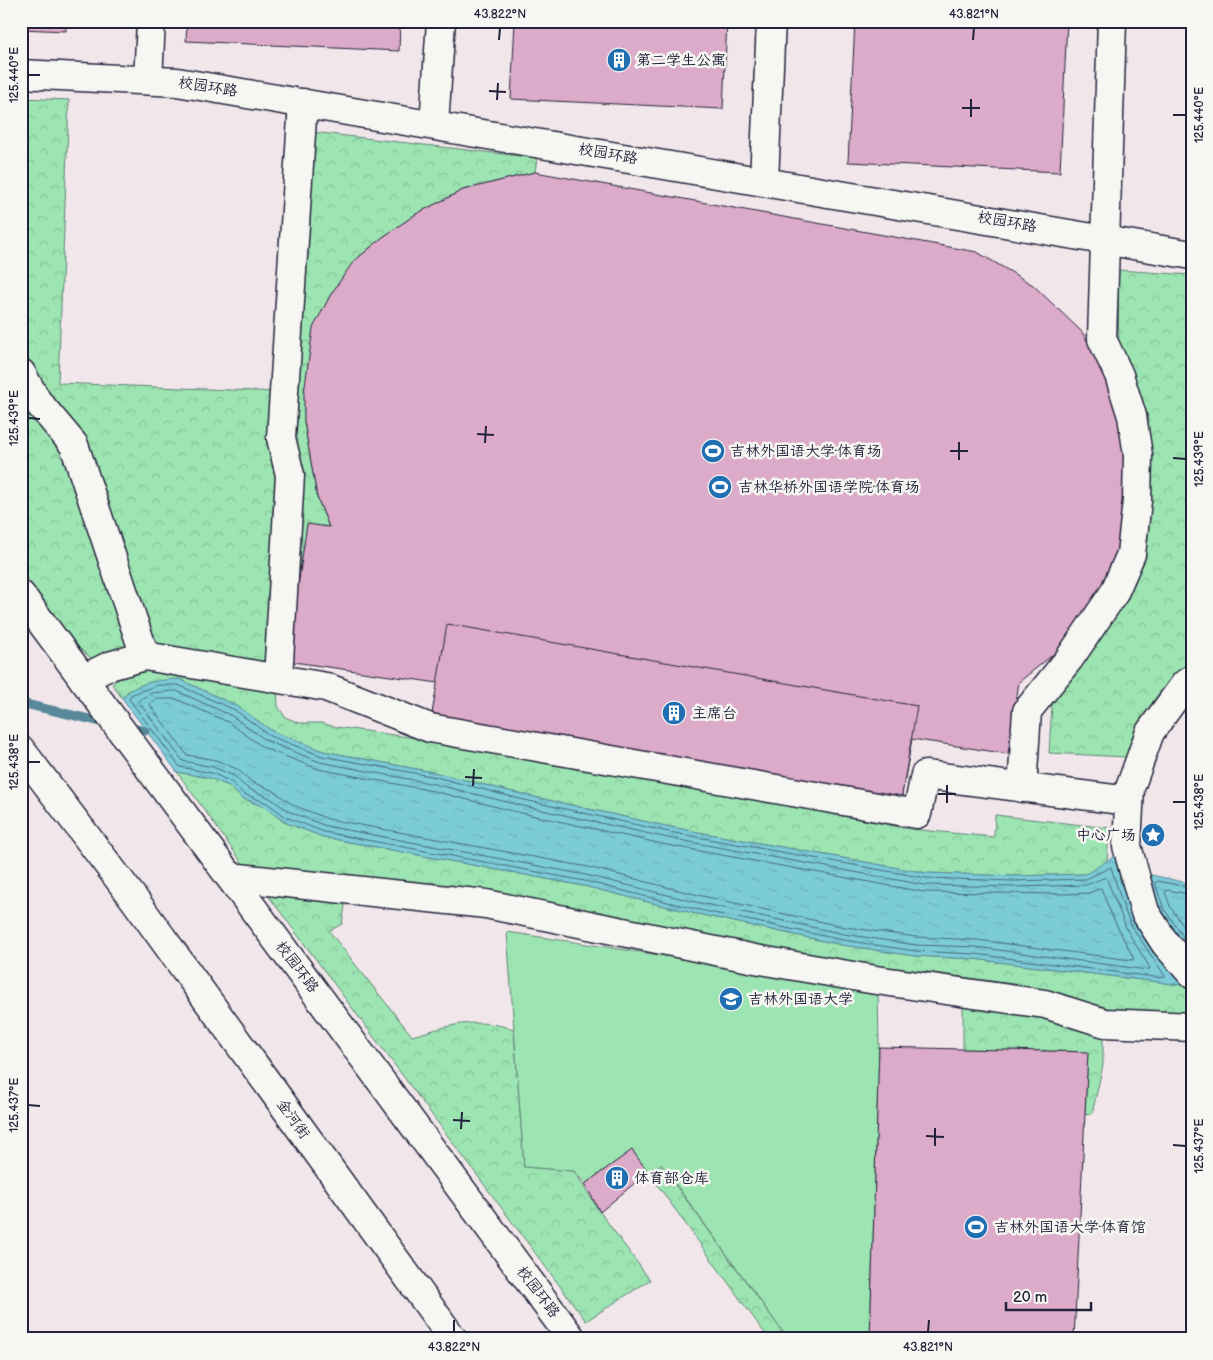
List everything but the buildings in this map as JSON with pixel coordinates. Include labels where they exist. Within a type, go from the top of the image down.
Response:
[{"type":"street","points":[[148,80],[151,21]]},
{"type":"street","points":[[434,125],[441,21]]},
{"type":"street","points":[[764,181],[771,21]]},
{"type":"street","points":[[1022,788],[1027,711],[1069,659],[1114,593],[1131,554],[1138,455],[1132,416],[1119,375],[1102,339],[1112,21]]},
{"type":"street","name":"校园环路","points":[[21,74],[176,82],[1104,238],[1192,255]]},
{"type":"street","points":[[278,678],[290,475],[281,438],[303,103]]},
{"type":"street","points":[[21,373],[37,402],[74,445],[145,656]]},
{"type":"street","name":"校园环路","points":[[21,595],[572,1339]]},
{"type":"street","points":[[83,679],[109,666],[145,656],[326,687],[430,728],[917,814],[925,775],[1129,801]]},
{"type":"street","points":[[1190,973],[1165,943],[1145,912],[1127,846],[1130,788],[1150,732],[1185,684],[1192,679]]},
{"type":"street","name":"金河街","points":[[21,750],[134,899],[453,1339]]},
{"type":"street","points":[[230,877],[486,904],[755,959],[876,980],[1045,1004],[1106,1023],[1192,1026]]},
{"type":"green space","points":[[21,98],[69,100],[58,383],[280,392],[287,479],[266,662],[154,649],[98,664],[74,644],[21,570]]},
{"type":"green space","points":[[312,132],[537,158],[535,172],[463,190],[416,214],[383,237],[353,262],[304,421],[317,497],[329,527],[307,525],[287,661],[287,444]]},
{"type":"green space","points":[[1118,270],[1192,275],[1192,661],[1180,670],[1160,692],[1137,730],[1126,757],[1049,753],[1053,688],[1131,554],[1119,375]]},
{"type":"green space","points":[[143,668],[277,689],[278,706],[285,717],[299,723],[321,723],[336,727],[416,738],[641,777],[910,829],[994,837],[995,815],[1109,828],[1107,863],[1086,874],[1014,876],[926,873],[670,827],[437,773],[323,751],[272,731],[237,706],[179,679],[147,683],[128,691],[122,698],[112,684],[126,673]]},
{"type":"green space","points":[[177,772],[210,778],[229,786],[241,798],[265,807],[284,822],[323,837],[584,886],[693,913],[842,945],[915,956],[974,959],[1182,985],[1192,993],[1192,1014],[1106,1014],[243,864]]},
{"type":"green space","points":[[261,886],[343,895],[345,906],[342,924],[329,931],[412,1036],[451,1026],[474,1023],[486,1023],[514,1029],[524,1167],[574,1171],[600,1212],[650,1280],[586,1321]]},
{"type":"green space","points":[[507,932],[878,988],[879,1047],[870,1339],[788,1339],[661,1164],[648,1172],[632,1150],[631,1155],[625,1155],[585,1184],[574,1171],[524,1167]]},
{"type":"green space","points":[[963,1005],[991,1006],[1103,1030],[1103,1065],[1092,1114],[1085,1115],[1088,1052],[963,1049]]},
{"type":"green space","points":[[660,1164],[788,1339],[769,1339],[648,1172]]},
{"type":"water","points":[[179,679],[237,706],[272,731],[323,751],[437,773],[670,827],[926,873],[1014,876],[1086,874],[1115,856],[1124,892],[1138,926],[1169,971],[1182,985],[974,959],[915,956],[842,945],[693,913],[584,886],[323,837],[284,822],[265,807],[241,798],[229,786],[210,778],[177,772],[122,698],[140,685],[156,681]]},
{"type":"water","points":[[1147,874],[1192,884],[1191,956],[1160,911]]},
{"type":"waterway","points":[[21,703],[106,723]]},
{"type":"waterway","points":[[126,727],[145,731]]},
{"type":"place","name":"第二学生公寓","points":[[619,60]]},
{"type":"place","name":"吉林外国语大学·体育场","points":[[713,451]]},
{"type":"place","name":"吉林华桥外国语学院·体育场","points":[[720,487]]},
{"type":"place","name":"主席台","points":[[674,713]]},
{"type":"place","name":"中心广场","points":[[1153,835]]},
{"type":"place","name":"吉林外国语大学","points":[[731,999]]},
{"type":"place","name":"体育部仓库","points":[[617,1178]]},
{"type":"place","name":"吉林外国语大学·体育馆","points":[[976,1227]]}]
